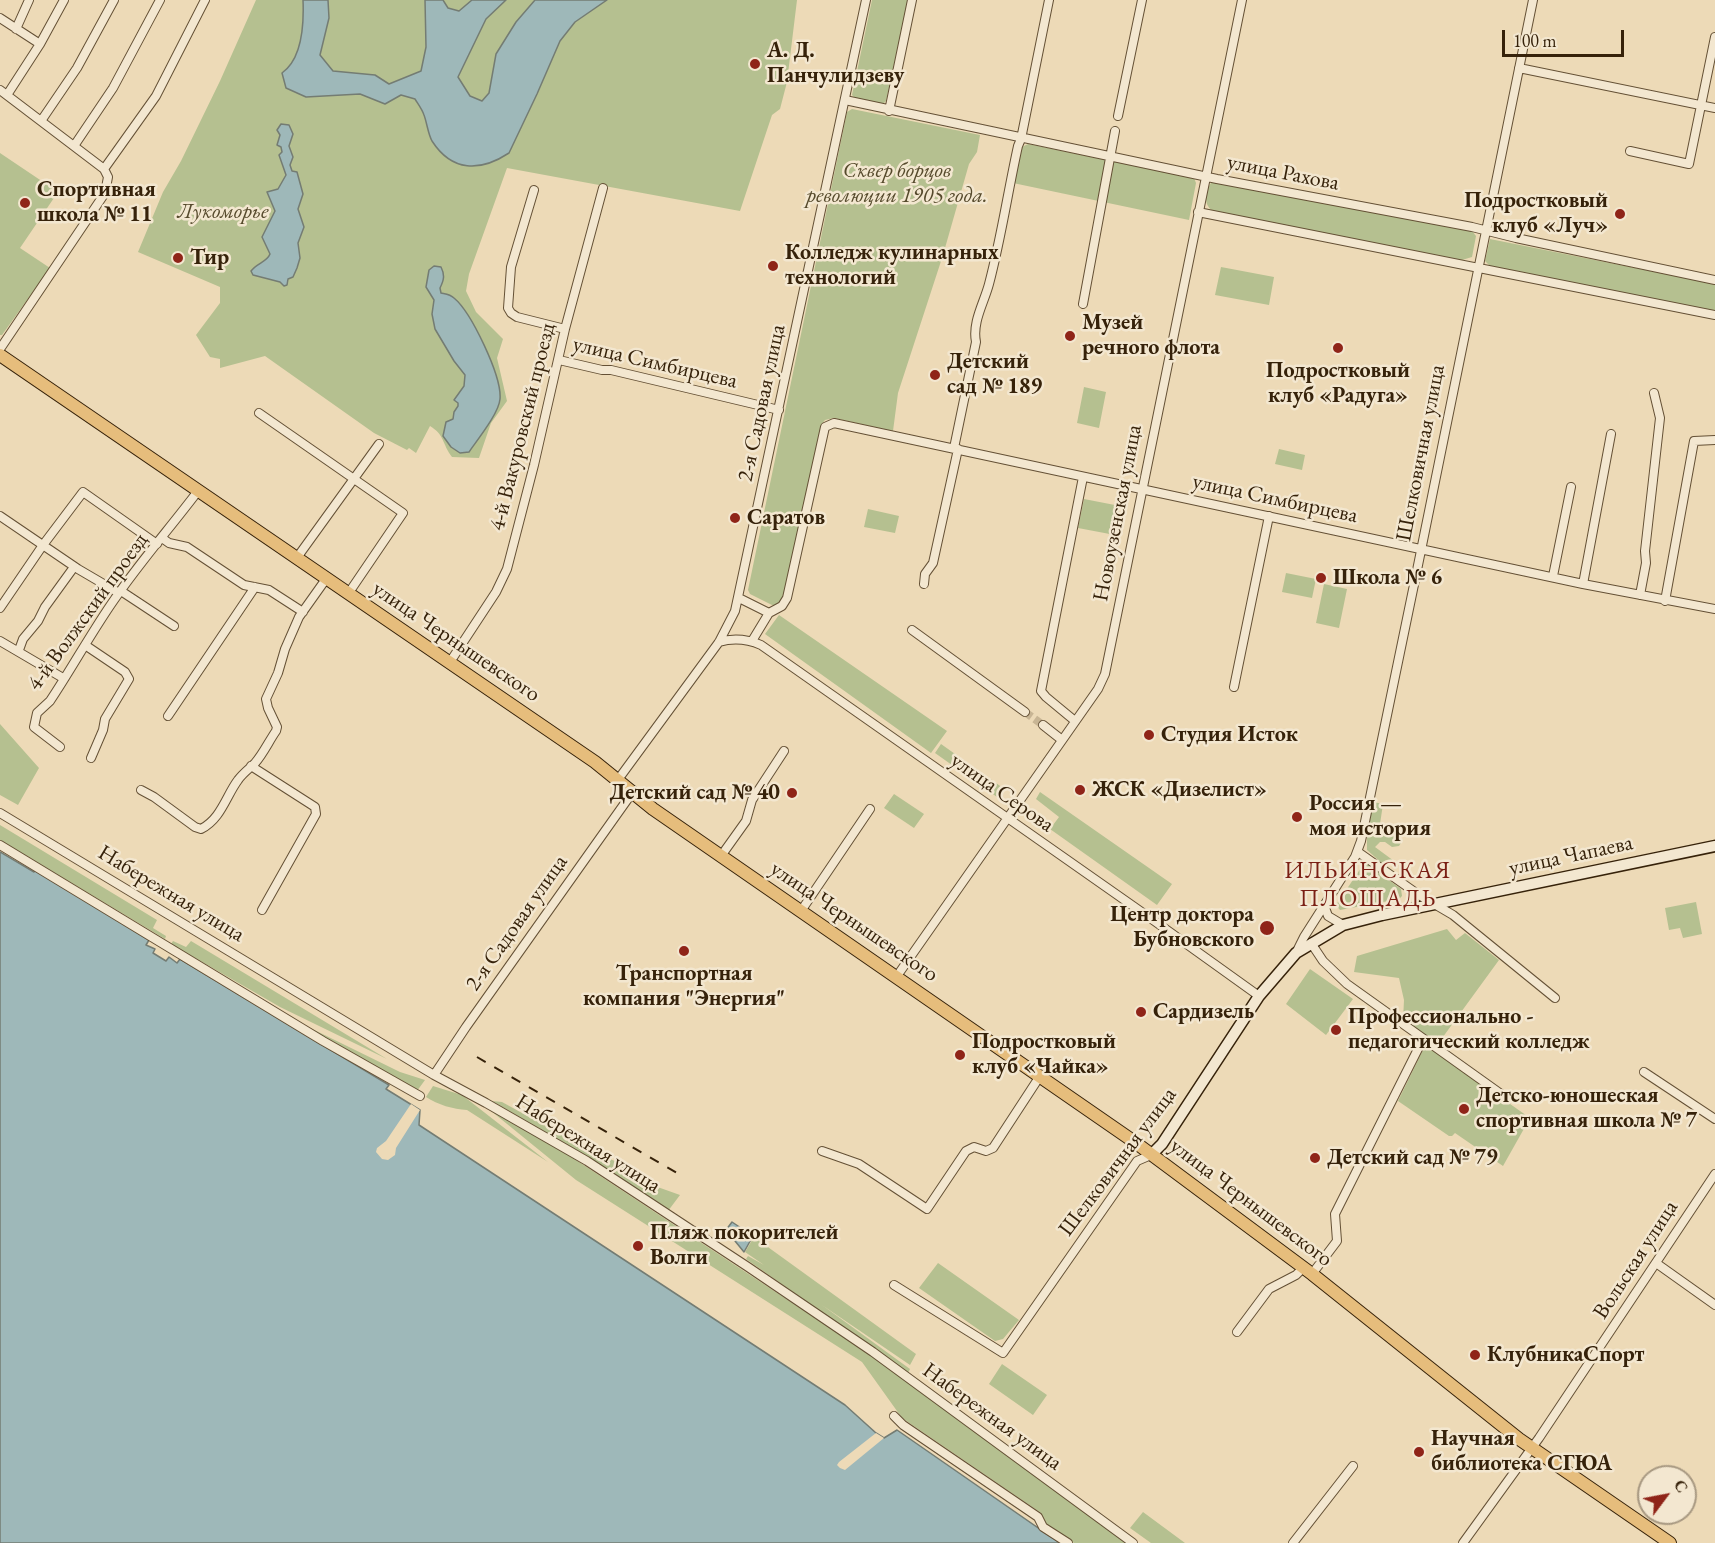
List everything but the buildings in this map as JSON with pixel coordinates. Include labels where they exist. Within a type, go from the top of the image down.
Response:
[{"type":"main road","name":"улица Чернышевского","points":[[0,355],[595,762],[632,793],[721,856],[1040,1076],[1307,1271],[1532,1448],[1670,1543]]},
{"type":"street","points":[[16,29],[29,0]]},
{"type":"street","points":[[64,0],[40,44],[3,93],[106,173]]},
{"type":"street","points":[[41,121],[78,68],[114,0]]},
{"type":"street","points":[[74,146],[113,88],[160,0]]},
{"type":"street","points":[[0,350],[105,193],[106,173],[156,96],[205,0]]},
{"type":"street","name":"2-я Садовая улица","points":[[617,781],[719,642],[735,611],[866,0]]},
{"type":"street","points":[[889,111],[912,0]]},
{"type":"street","points":[[924,584],[925,574],[933,563],[976,342],[974,334],[980,308],[989,285],[1016,156],[1022,139],[1049,0]]},
{"type":"street","points":[[1118,116],[1142,0]]},
{"type":"street","name":"Новоузенская улица","points":[[897,976],[1098,689],[1105,674],[1204,176],[1242,0]]},
{"type":"street","name":"Шелковичная улица","points":[[894,1286],[1003,1353],[1137,1161],[1151,1155],[1161,1144],[1259,996],[1296,953],[1358,852],[1533,0]]},
{"type":"street","points":[[0,18],[40,44]]},
{"type":"street","points":[[1630,151],[1689,164],[1715,37]]},
{"type":"street","points":[[1519,68],[1715,108]]},
{"type":"street","name":"улица Рахова","points":[[844,100],[1022,139],[1485,231],[1715,280]]},
{"type":"street","points":[[1083,304],[1115,131]]},
{"type":"street","name":"4-й Вакуровский проезд","points":[[450,663],[496,592],[507,569],[565,329],[603,188]]},
{"type":"street","name":"улица Симбирцева","points":[[534,190],[511,267],[508,308],[511,313],[565,329]]},
{"type":"street","points":[[1198,212],[1715,315]]},
{"type":"street","name":"улица Симбирцева","points":[[559,360],[779,410]]},
{"type":"street","points":[[1640,595],[1646,563],[1645,551],[1660,418],[1654,393]]},
{"type":"street","points":[[259,413],[403,513],[348,594]]},
{"type":"street","name":"улица Симбирцева","points":[[769,613],[782,606],[787,598],[825,428],[834,423],[1583,584],[1715,609]]},
{"type":"street","points":[[1583,584],[1611,434]]},
{"type":"street","points":[[1665,600],[1694,441],[1715,440]]},
{"type":"street","points":[[297,559],[379,444]]},
{"type":"street","points":[[1075,721],[1041,691],[1083,477]]},
{"type":"street","points":[[1553,576],[1571,487]]},
{"type":"street","name":"4-й Волжский проезд","points":[[60,747],[34,727],[37,713],[50,701],[63,678],[149,551],[160,541],[198,491]]},
{"type":"street","points":[[0,608],[83,492],[160,541],[187,547],[244,585],[269,590],[303,612]]},
{"type":"street","points":[[0,516],[74,567],[120,592],[174,626]]},
{"type":"street","points":[[1234,687],[1269,516]]},
{"type":"street","points":[[19,650],[23,639],[38,621],[45,607],[74,567]]},
{"type":"street","points":[[141,790],[201,829],[217,815],[236,781],[256,762],[276,730],[266,699],[278,673],[285,649],[303,612],[326,579]]},
{"type":"street","points":[[168,716],[255,587]]},
{"type":"street","points":[[719,642],[729,639],[752,641],[769,613],[739,598]]},
{"type":"street","points":[[912,630],[1025,712]]},
{"type":"street","points":[[0,641],[13,650],[19,650],[63,678]]},
{"type":"street","name":"улица Серова","points":[[752,641],[1259,996]]},
{"type":"street","points":[[85,645],[125,672],[129,679],[105,719],[103,730],[91,758]]},
{"type":"street","points":[[1043,725],[1062,740]]},
{"type":"street","points":[[721,856],[746,820],[752,800],[784,751]]},
{"type":"street","points":[[251,766],[315,807],[316,814],[262,910]]},
{"type":"street","name":"2-я Садовая улица","points":[[434,1075],[632,793]]},
{"type":"street","points":[[801,911],[870,809]]},
{"type":"street","name":"Набережная улица","points":[[0,813],[434,1075],[587,1161],[873,1352],[1133,1543]]},
{"type":"street","points":[[0,845],[333,1047],[420,1096]]},
{"type":"street","name":"улица Чапаева","points":[[1435,904],[1715,846]]},
{"type":"street","points":[[1358,852],[1453,915],[1555,998]]},
{"type":"street","points":[[1296,953],[1343,925],[1435,904]]},
{"type":"street","points":[[1324,905],[1328,916],[1343,925]]},
{"type":"street","points":[[1311,943],[1323,961],[1347,984],[1509,1099]]},
{"type":"street","points":[[1237,1332],[1269,1289],[1307,1271],[1336,1241],[1335,1214],[1423,1039]]},
{"type":"street","points":[[1644,1072],[1715,1119]]},
{"type":"street","points":[[822,1151],[860,1164],[927,1209],[966,1151],[974,1147],[986,1151],[993,1148],[1040,1076]]},
{"type":"street","name":"Вольская улица","points":[[1463,1543],[1532,1448],[1715,1174]]},
{"type":"street","points":[[1656,1263],[1715,1305]]},
{"type":"street","points":[[894,1416],[903,1425],[1038,1517],[1043,1527],[1068,1543]]},
{"type":"street","points":[[1293,1543],[1353,1466]]},
{"type":"green space","name":"Лукоморье","points":[[256,0],[797,0],[787,82],[780,109],[772,115],[740,211],[507,168],[469,274],[466,291],[476,312],[503,339],[497,358],[507,401],[491,423],[479,458],[452,457],[441,436],[430,426],[416,453],[409,448],[407,450],[374,433],[265,356],[220,368],[220,359],[210,357],[196,335],[220,303],[220,287],[138,252],[163,192],[181,161],[220,81]]},
{"type":"green space","points":[[872,0],[908,0],[886,101],[883,104],[855,98],[852,95]]},
{"type":"green space","name":"Сквер борцов революции 1905 года.","points":[[852,109],[980,135],[977,152],[969,164],[943,255],[898,393],[893,431],[834,418],[825,420],[821,425],[783,598],[776,607],[750,594],[748,590],[847,112]]},
{"type":"green space","points":[[1028,144],[1194,178],[1196,183],[1189,220],[1013,183],[1020,148]]},
{"type":"green space","points":[[0,153],[58,192],[20,248],[50,268],[2,335],[0,335]]},
{"type":"green space","points":[[1216,182],[1472,231],[1476,236],[1472,257],[1462,260],[1213,211],[1206,202],[1206,194],[1211,183]]},
{"type":"green space","points":[[1490,239],[1715,284],[1715,311],[1490,266],[1485,261]]},
{"type":"green space","points":[[1221,267],[1274,277],[1269,305],[1215,295]]},
{"type":"green space","points":[[1084,387],[1106,392],[1099,428],[1077,423]]},
{"type":"green space","points":[[1279,449],[1305,455],[1302,470],[1275,464]]},
{"type":"green space","points":[[1084,499],[1120,506],[1115,535],[1078,528]]},
{"type":"green space","points":[[868,509],[899,516],[895,533],[864,527]]},
{"type":"green space","points":[[1286,573],[1316,579],[1312,598],[1282,592]]},
{"type":"green space","points":[[1324,584],[1347,589],[1339,628],[1316,623]]},
{"type":"green space","points":[[779,615],[947,731],[931,753],[765,634]]},
{"type":"green space","points":[[0,724],[39,768],[18,805],[0,795]]},
{"type":"green space","points":[[941,744],[1003,788],[997,797],[935,753]]},
{"type":"green space","points":[[1040,792],[1172,884],[1157,905],[1050,829],[1059,817],[1036,799]]},
{"type":"green space","points":[[894,794],[924,814],[914,828],[884,808]]},
{"type":"green space","points":[[1373,802],[1383,804],[1380,824],[1403,840],[1399,846],[1392,847],[1385,842],[1380,842],[1375,847],[1394,861],[1391,865],[1384,865],[1367,850]]},
{"type":"green space","points":[[0,825],[157,920],[153,928],[166,936],[165,939],[0,840]]},
{"type":"green space","points":[[1365,862],[1401,889],[1402,896],[1399,899],[1340,910],[1336,905]]},
{"type":"green space","points":[[1696,902],[1702,934],[1683,938],[1680,928],[1669,930],[1665,908]]},
{"type":"green space","points":[[1447,929],[1456,940],[1465,933],[1499,960],[1440,1041],[1428,1039],[1403,1020],[1404,1000],[1399,978],[1354,972],[1357,956]]},
{"type":"green space","points":[[173,941],[186,947],[191,941],[387,1059],[280,1007],[171,944]]},
{"type":"green space","points":[[1310,969],[1353,999],[1326,1035],[1286,1004]]},
{"type":"green space","points":[[298,1022],[400,1072],[425,1080],[417,1091]]},
{"type":"green space","name":"Детско-юношеская спортивная школа № 7","points":[[1429,1047],[1530,1118],[1503,1166],[1455,1133],[1449,1136],[1398,1101],[1423,1050]]},
{"type":"green space","points":[[433,1086],[462,1095],[548,1162],[467,1110],[446,1106],[426,1097]]},
{"type":"green space","points":[[492,1101],[502,1102],[591,1151],[629,1167],[652,1185],[680,1195],[668,1211],[592,1159]]},
{"type":"green space","points":[[480,1102],[573,1158],[871,1355],[1128,1543],[1074,1543],[1046,1525],[1041,1513],[902,1418],[862,1362],[576,1180]]},
{"type":"green space","points":[[754,1237],[916,1354],[910,1365],[822,1305],[910,1369],[908,1373],[746,1259],[748,1256],[764,1265],[745,1252]]},
{"type":"green space","points":[[938,1263],[1019,1320],[1003,1339],[995,1341],[919,1288]]},
{"type":"green space","points":[[1002,1364],[1047,1395],[1033,1415],[989,1384]]},
{"type":"green space","points":[[1143,1512],[1185,1543],[1151,1543],[1130,1528]]},
{"type":"water","points":[[303,0],[328,0],[329,18],[320,55],[333,71],[375,75],[389,84],[421,71],[426,47],[425,0],[443,0],[448,8],[459,11],[472,0],[506,0],[486,19],[458,77],[470,96],[482,101],[489,93],[496,54],[516,22],[535,0],[607,0],[575,22],[560,41],[509,153],[488,164],[467,166],[448,159],[432,141],[423,113],[415,99],[401,95],[385,104],[360,94],[306,97],[286,88],[282,73],[289,67],[298,50],[303,20]]},
{"type":"water","points":[[281,124],[289,125],[293,134],[289,146],[293,157],[290,165],[292,171],[297,172],[303,194],[298,209],[304,227],[298,243],[300,258],[297,268],[293,277],[288,279],[287,285],[284,286],[280,282],[253,275],[251,271],[270,254],[262,237],[275,211],[267,192],[278,189],[286,175],[279,155],[282,152],[281,147],[277,145],[280,135],[277,130]]},
{"type":"water","points":[[434,266],[441,267],[443,273],[441,293],[454,298],[461,305],[477,330],[491,361],[499,389],[499,405],[469,452],[460,453],[451,447],[443,436],[446,422],[453,419],[458,406],[454,400],[464,386],[465,375],[435,329],[432,314],[434,300],[426,287],[429,270]]},
{"type":"water","points":[[0,852],[34,872],[37,870],[149,940],[146,945],[155,949],[153,953],[166,961],[169,957],[177,963],[180,959],[389,1085],[386,1089],[420,1110],[419,1125],[845,1405],[876,1433],[884,1438],[897,1430],[1060,1543],[0,1543]]},
{"type":"water","points":[[732,1222],[753,1236],[744,1252],[726,1230]]},
{"type":"pier","points":[[411,1104],[420,1110],[396,1148],[395,1155],[388,1160],[382,1159],[376,1152],[377,1148],[386,1141]]},
{"type":"pier","points":[[876,1433],[884,1438],[845,1470],[837,1465],[839,1462]]},
{"type":"tunnel","points":[[1025,712],[1043,725]]},
{"type":"railway","points":[[477,1057],[684,1177]]},
{"type":"place","name":"А. Д. Панчулидзеву","points":[[755,64]]},
{"type":"place","name":"Спортивная школа № 11","points":[[25,203]]},
{"type":"place","name":"Подростковый клуб «Луч»","points":[[1620,214]]},
{"type":"place","name":"Тир","points":[[178,258]]},
{"type":"place","name":"Колледж кулинарных технологий","points":[[773,266]]},
{"type":"place","name":"Музей речного флота","points":[[1070,336]]},
{"type":"place","name":"Подростковый клуб «Радуга»","points":[[1338,348]]},
{"type":"place","name":"Детский сад № 189","points":[[935,375]]},
{"type":"place","name":"Саратов","points":[[735,518]]},
{"type":"place","name":"Школа № 6","points":[[1321,578]]},
{"type":"place","name":"Студия Исток","points":[[1149,735]]},
{"type":"place","name":"ЖСК «Дизелист»","points":[[1080,790]]},
{"type":"place","name":"Детский сад № 40","points":[[792,793]]},
{"type":"place","name":"Россия — моя история","points":[[1297,817]]},
{"type":"place","name":"Центр доктора Бубновского","points":[[1267,928]]},
{"type":"place","name":"Транспортная компания \"Энергия\"","points":[[684,951]]},
{"type":"place","name":"Сардизель","points":[[1141,1012]]},
{"type":"place","name":"Профессионально - педагогический колледж","points":[[1336,1030]]},
{"type":"place","name":"Подростковый клуб «Чайка»","points":[[960,1055]]},
{"type":"place","name":"Детско-юношеская спортивная школа № 7","points":[[1464,1109]]},
{"type":"place","name":"Детский сад № 79","points":[[1315,1158]]},
{"type":"place","name":"Пляж покорителей Волги","points":[[638,1246]]},
{"type":"place","name":"КлубникаСпорт","points":[[1475,1355]]},
{"type":"place","name":"Научная библиотека СГЮА","points":[[1419,1452]]},
{"type":"district","name":"ИЛЬИНСКАЯ ПЛОЩАДЬ","points":[[1368,885]]}]
